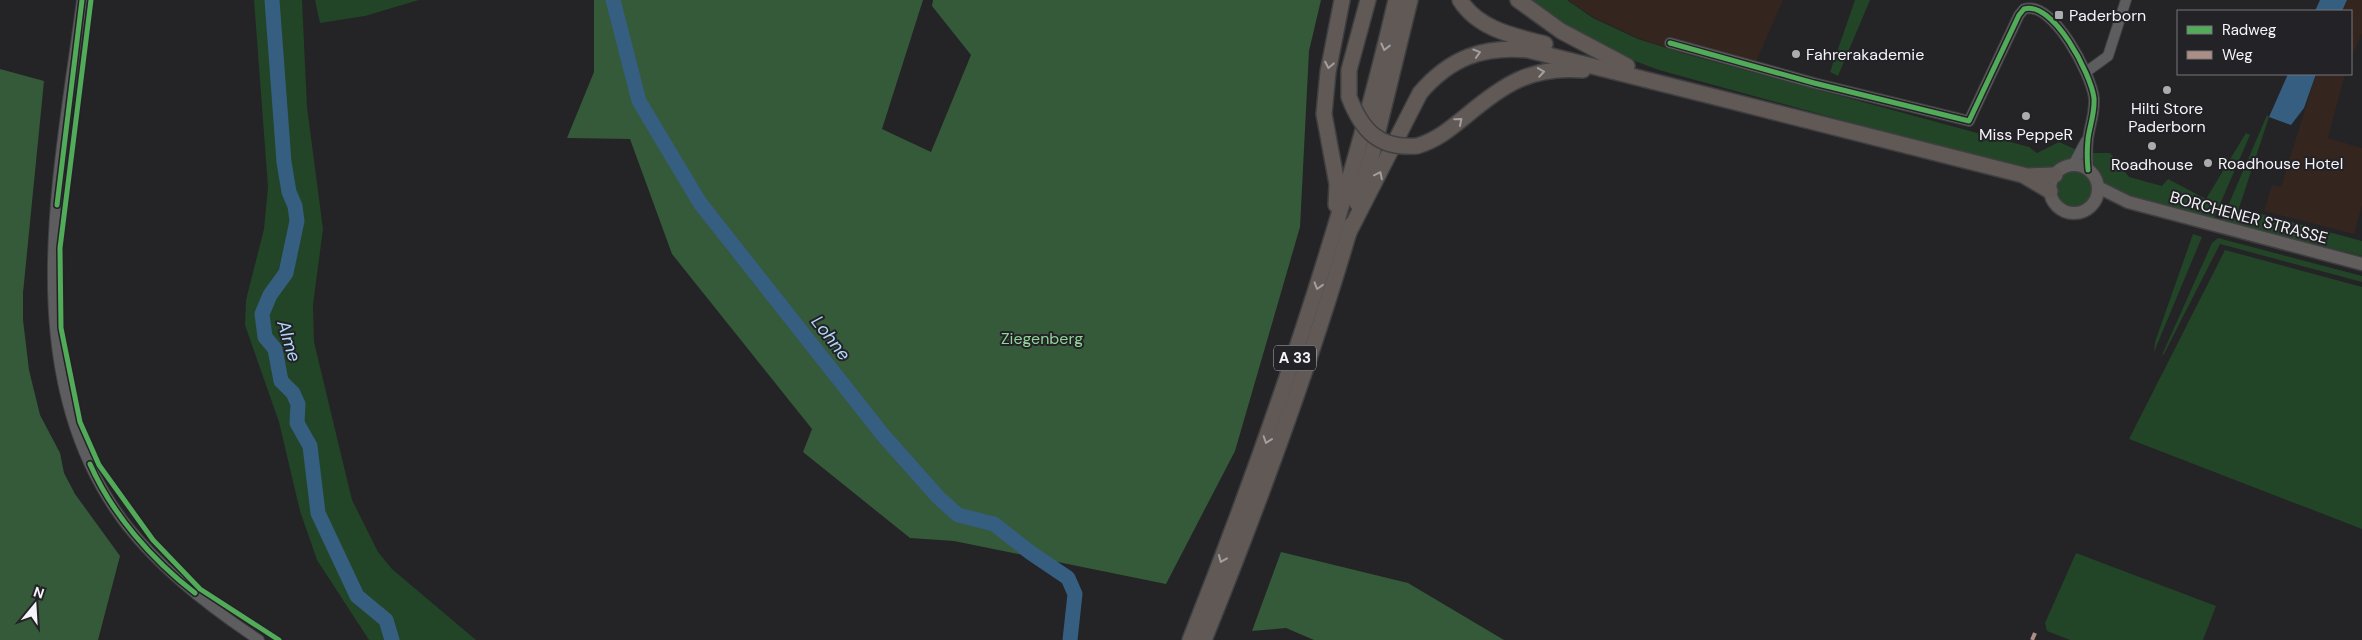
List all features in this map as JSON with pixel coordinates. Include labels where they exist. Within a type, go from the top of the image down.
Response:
[{"type":"highway","points":[[1333,240],[1337,184],[1324,114],[1328,72],[1342,0]]},
{"type":"highway","points":[[1368,0],[1349,70],[1349,97],[1357,118],[1380,140],[1404,147],[1417,146],[1442,135],[1496,90],[1533,74],[1574,69],[1632,72]]},
{"type":"highway","name":"A 33","points":[[1204,640],[1246,516],[1333,240],[1396,0]]},
{"type":"highway","name":"A 33","points":[[1190,640],[1296,399],[1374,147],[1410,0]]},
{"type":"highway","points":[[1460,0],[1471,14],[1485,24],[1504,33],[1632,72]]},
{"type":"highway","points":[[1518,0],[1561,31],[1632,72]]},
{"type":"highway","points":[[1348,234],[1420,93],[1434,77],[1467,56],[1487,50],[1506,48],[1528,50],[1741,97],[1806,119],[2023,175],[2050,191]]},
{"type":"highway","points":[[2023,175],[2056,174]]},
{"type":"main road","points":[[2073,165],[2088,170],[2093,174],[2098,186],[2094,203],[2083,212],[2068,212],[2056,204],[2050,191],[2056,174],[2063,168],[2073,165]]},
{"type":"main road","name":"BORCHENER STRASSE","points":[[2098,186],[2128,202],[2362,264]]},
{"type":"main road","name":"BORCHENER STRASSE","points":[[2094,203],[2128,202]]},
{"type":"street","points":[[82,0],[60,175],[52,265],[56,347],[70,413],[92,468],[128,527],[178,580],[260,640]]},
{"type":"street","points":[[2086,72],[2108,56],[2126,0]]},
{"type":"street","points":[[1670,43],[1814,83],[1969,121],[2018,16],[2024,9],[2029,7],[2048,14],[2063,33],[2086,72],[2092,88],[2095,112],[2088,138],[2073,165]]},
{"type":"street","points":[[2088,138],[2088,170]]},
{"type":"shaded area","points":[[1568,0],[1783,0],[1756,62],[1672,39],[1668,48],[1638,38],[1593,17]]},
{"type":"shaded area","points":[[2347,0],[2362,0],[2362,33],[2352,56],[2352,10],[2342,10]]},
{"type":"shaded area","points":[[2316,75],[2345,75],[2328,138],[2362,148],[2362,205],[2354,234],[2264,211],[2272,185],[2281,187]]},
{"type":"green space","points":[[254,0],[302,0],[307,107],[323,229],[313,305],[314,342],[352,500],[378,552],[392,569],[476,640],[369,640],[317,560],[300,511],[279,422],[245,325],[246,300],[264,229],[268,187]]},
{"type":"green space","points":[[315,0],[419,0],[365,16],[320,23]]},
{"type":"green space","name":"Ziegenberg","points":[[594,0],[923,0],[882,129],[931,152],[971,55],[932,6],[933,0],[1321,0],[1309,51],[1300,227],[1235,451],[1166,584],[954,541],[910,538],[803,452],[812,429],[672,254],[630,139],[567,138],[594,72]]},
{"type":"green space","points":[[1528,0],[1567,0],[1593,18],[1638,39],[1689,55],[2029,147],[2037,153],[2059,142],[2077,150],[2056,167],[2032,169],[2013,167],[1659,70],[1605,50],[1564,28]]},
{"type":"green space","points":[[1855,0],[1870,0],[1838,76],[1830,72]]},
{"type":"green space","points":[[0,69],[44,81],[23,293],[23,320],[29,370],[40,415],[60,453],[64,473],[75,494],[120,556],[98,640],[0,640]]},
{"type":"green space","points":[[2267,115],[2269,117],[2239,208],[2362,241],[2362,256],[2222,220]]},
{"type":"green space","points":[[2246,133],[2250,135],[2214,218],[2122,194],[2101,178],[2093,160],[2092,153],[2110,153],[2129,177],[2162,186],[2168,179],[2206,199]]},
{"type":"green space","points":[[2074,171],[2087,177],[2093,190],[2087,203],[2074,209],[2061,203],[2055,190],[2061,177]]},
{"type":"green space","points":[[2193,234],[2202,237],[2154,352],[2155,342]]},
{"type":"green space","points":[[2218,238],[2362,276],[2362,282],[2220,244],[2162,355],[2212,243]]},
{"type":"green space","points":[[2225,250],[2362,287],[2362,529],[2129,439]]},
{"type":"green space","points":[[1281,552],[1408,583],[1504,640],[1314,640],[1286,628],[1252,631]]},
{"type":"green space","points":[[2076,553],[2216,606],[2203,640],[2070,640],[2047,631],[2045,623]]},
{"type":"water","points":[[2320,0],[2347,0],[2342,10],[2315,10]]},
{"type":"water","points":[[2288,75],[2316,75],[2304,108],[2291,125],[2269,117]]},
{"type":"waterway","name":"Alme","points":[[272,0],[284,162],[289,192],[295,206],[297,221],[286,273],[270,295],[262,314],[265,337],[275,349],[281,381],[293,393],[298,404],[297,423],[310,446],[318,513],[357,596],[386,620],[392,640]]},
{"type":"waterway","name":"Lohne","points":[[613,0],[639,101],[700,203],[883,435],[939,498],[958,515],[994,524],[1031,553],[1068,578],[1075,594],[1070,640]]},
{"type":"marked path","points":[[2032,640],[2035,633]]},
{"type":"cycle path","points":[[57,205],[82,0]]},
{"type":"cycle path","points":[[91,0],[60,248],[61,328],[80,422],[99,465],[153,540],[200,589],[279,640]]},
{"type":"cycle path","points":[[1670,43],[1814,83],[1969,121],[2019,15],[2024,9],[2035,9],[2047,16],[2069,41],[2086,73],[2091,87],[2094,103],[2088,139],[2088,170]]},
{"type":"cycle path","points":[[90,464],[110,501],[135,535],[164,566],[195,593]]},
{"type":"place","name":"Paderborn","points":[[2059,15]]},
{"type":"place","name":"Fahrerakademie","points":[[1796,54]]},
{"type":"place","name":"Hilti Store Paderborn","points":[[2167,90]]},
{"type":"place","name":"Miss PeppeR","points":[[2026,116]]},
{"type":"place","name":"Roadhouse","points":[[2152,146]]},
{"type":"place","name":"Roadhouse Hotel","points":[[2208,163]]}]
